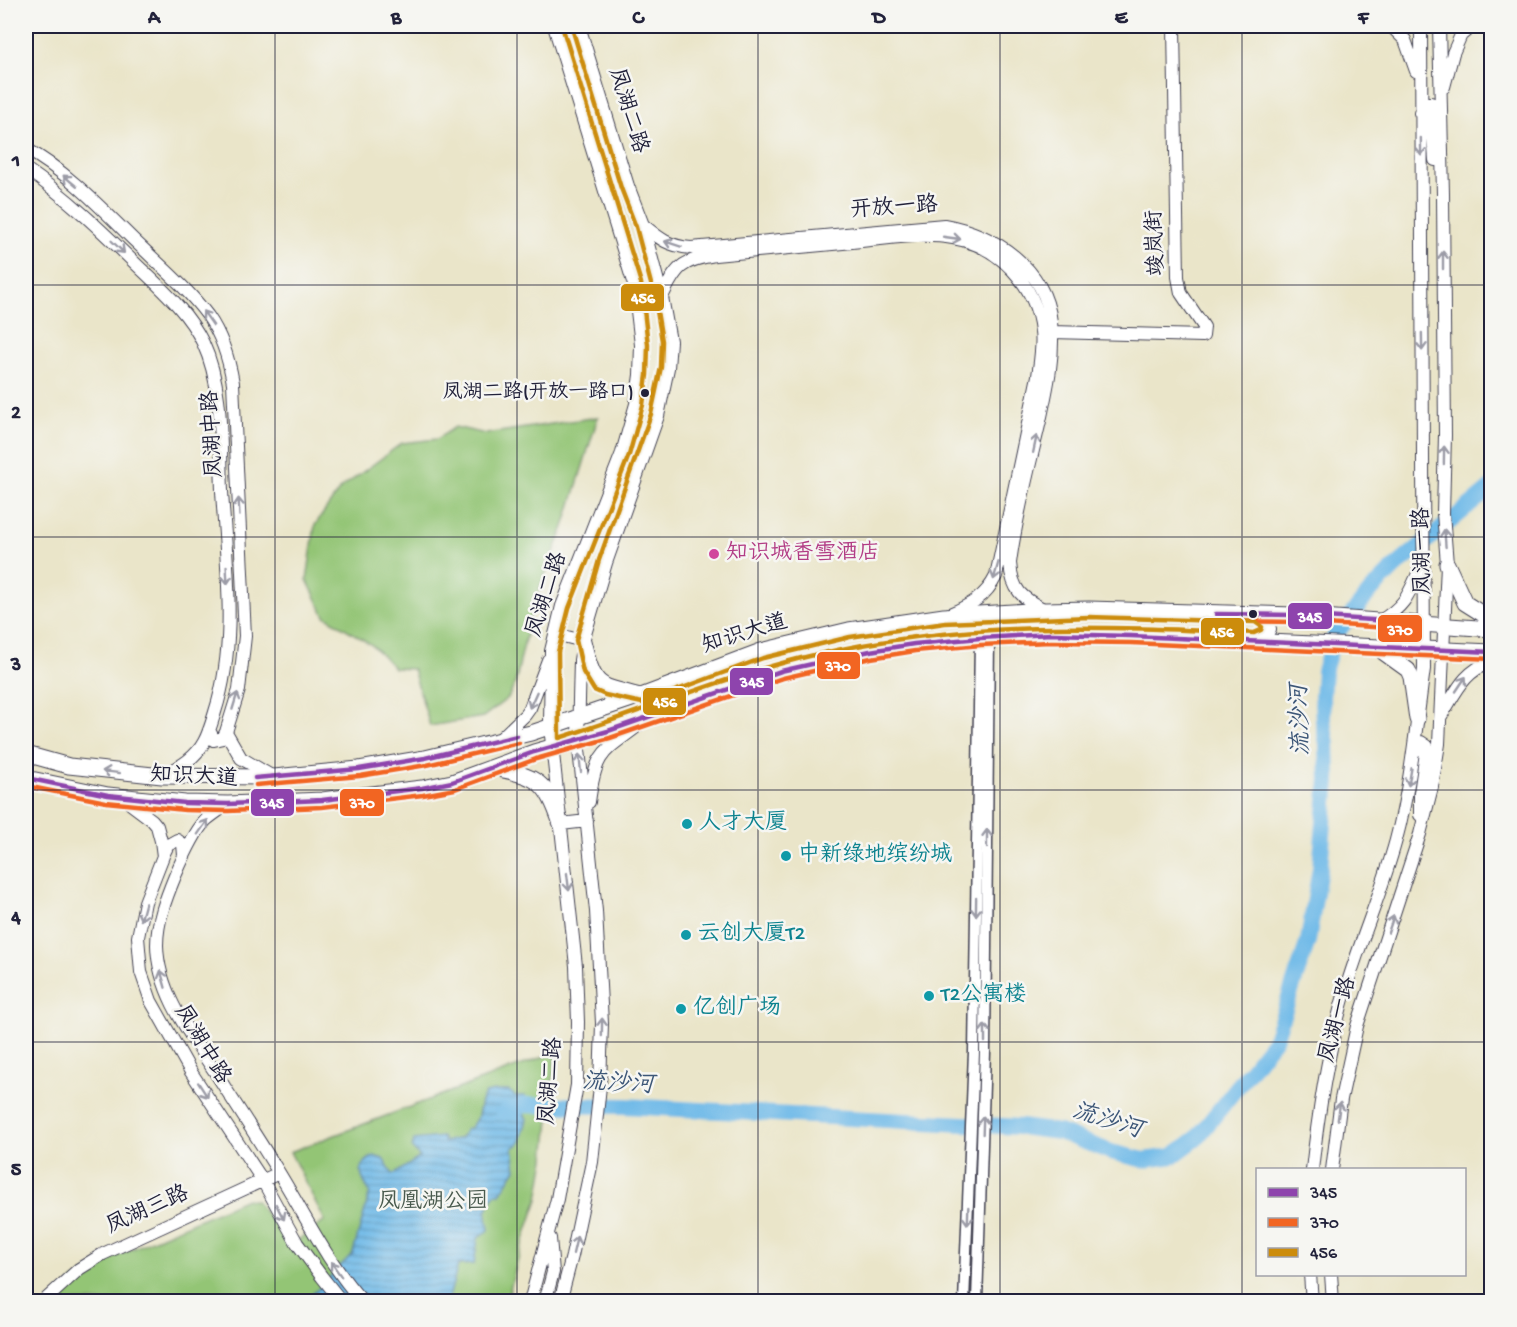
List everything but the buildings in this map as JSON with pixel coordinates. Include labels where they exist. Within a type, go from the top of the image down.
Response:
[{"type":"main road","points":[[1446,564],[1465,603],[1491,621]]},
{"type":"main road","name":"知识大道","points":[[26,754],[69,766],[162,776],[274,777],[359,769],[425,758],[550,726],[642,696],[761,651],[849,630],[944,616],[1045,609],[1293,615],[1491,629]]},
{"type":"main road","name":"知识大道","points":[[26,778],[120,796],[228,804],[322,800],[379,794],[452,782],[781,671],[842,656],[914,644],[1051,634],[1491,652]]},
{"type":"main road","points":[[583,641],[590,669],[599,684],[642,696]]},
{"type":"main road","points":[[1372,647],[1408,670],[1417,719]]},
{"type":"main road","points":[[494,768],[528,776],[545,788],[561,824]]},
{"type":"street","name":"凤湖二路","points":[[530,1302],[550,1228],[577,1085],[576,966],[550,726],[551,651],[562,606],[619,462],[630,427],[636,404],[641,345],[634,285],[626,255],[554,26]]},
{"type":"street","name":"凤湖二路","points":[[560,1301],[584,1203],[596,1131],[602,1023],[600,964],[578,740],[580,660],[583,641],[606,563],[658,416],[668,368],[670,341],[662,297],[643,225],[628,186],[579,26]]},
{"type":"street","name":"竣岚街","points":[[1052,332],[1203,336],[1204,327],[1181,293],[1178,277],[1174,26]]},
{"type":"street","points":[[1391,26],[1404,40],[1420,84]]},
{"type":"street","name":"凤湖一路","points":[[1312,1168],[1333,1038],[1348,982],[1393,849],[1403,809],[1414,752],[1424,669],[1420,26]]},
{"type":"street","name":"凤湖一路","points":[[1332,1168],[1341,1099],[1357,1026],[1420,834],[1437,759],[1444,649],[1446,564],[1443,513],[1443,194],[1439,26]]},
{"type":"street","points":[[1442,97],[1453,53],[1461,35],[1472,26]]},
{"type":"street","points":[[1420,113],[1427,103],[1431,103],[1434,154],[1443,194]]},
{"type":"street","name":"凤湖中路","points":[[26,149],[80,190],[184,288],[208,317],[226,351],[233,383],[246,636],[239,690],[226,732]]},
{"type":"street","name":"凤湖中路","points":[[26,169],[75,207],[173,301],[203,342],[212,367],[219,415],[228,623],[225,667],[205,741],[194,756],[162,776]]},
{"type":"street","name":"开放一路","points":[[643,225],[673,246],[691,248],[944,225],[962,229],[999,244],[1028,270],[1044,298],[1052,332],[1048,384],[1010,564],[1011,575],[1018,592],[1030,602],[1045,609]]},
{"type":"street","name":"开放一路","points":[[662,297],[674,273],[694,258],[892,238],[932,236],[965,241],[995,254],[1009,266],[1020,279],[1037,312],[1042,350],[1038,376],[996,576],[985,595],[968,606],[944,616]]},
{"type":"street","points":[[1380,621],[1400,608],[1406,600],[1424,561]]},
{"type":"street","points":[[1255,641],[1265,638],[1270,631],[1267,620],[1257,615]]},
{"type":"street","points":[[555,634],[583,641]]},
{"type":"street","points":[[977,1302],[976,1158],[984,638]]},
{"type":"street","points":[[499,740],[530,708],[551,651]]},
{"type":"street","points":[[1440,717],[1471,671],[1491,661]]},
{"type":"street","points":[[561,824],[587,821],[592,779],[598,760],[608,748],[655,713]]},
{"type":"street","points":[[209,730],[214,740],[223,738],[226,732]]},
{"type":"street","points":[[226,732],[241,758],[274,777]]},
{"type":"street","points":[[1414,752],[1421,742],[1427,746],[1420,793],[1420,834]]},
{"type":"street","points":[[120,796],[144,813],[157,826],[163,856]]},
{"type":"street","name":"凤湖中路","points":[[228,804],[204,822],[184,855],[161,913],[158,959],[162,977],[189,1033],[279,1173],[312,1233],[343,1279],[363,1302]]},
{"type":"street","points":[[163,856],[168,845],[177,840],[183,844],[184,855]]},
{"type":"street","name":"凤湖中路","points":[[163,856],[146,902],[138,936],[138,956],[145,986],[158,1017],[191,1072],[263,1181],[297,1243],[342,1302]]},
{"type":"street","points":[[964,1302],[976,1158]]},
{"type":"street","name":"凤湖三路","points":[[43,1302],[79,1269],[103,1254],[279,1173]]},
{"type":"street","points":[[545,1302],[553,1272],[550,1228]]},
{"type":"street","points":[[1310,1276],[1312,1302]]},
{"type":"street","points":[[1330,1276],[1333,1302]]},
{"type":"green space","points":[[598,417],[564,527],[532,608],[515,684],[508,698],[483,717],[430,726],[413,669],[394,668],[372,645],[325,616],[307,580],[315,525],[340,489],[402,443],[437,439],[455,427],[486,434]]},
{"type":"green space","name":"凤凰湖公园","points":[[556,1052],[545,1159],[538,1199],[521,1248],[507,1301],[50,1302],[73,1281],[100,1263],[246,1199],[256,1201],[276,1226],[295,1242],[325,1221],[290,1152]]},
{"type":"water","points":[[509,1091],[515,1096],[525,1096],[524,1114],[527,1119],[520,1143],[513,1148],[516,1169],[500,1194],[495,1194],[491,1201],[481,1189],[474,1190],[471,1194],[470,1199],[473,1205],[489,1206],[486,1210],[489,1230],[478,1238],[474,1264],[458,1265],[448,1301],[300,1302],[316,1291],[353,1253],[370,1192],[362,1177],[364,1164],[374,1156],[383,1159],[393,1175],[420,1157],[412,1148],[414,1140],[442,1137],[444,1142],[461,1138],[478,1116],[481,1101],[486,1093]]},
{"type":"waterway","name":"流沙河","points":[[504,1113],[525,1105],[624,1106],[1020,1127],[1059,1132],[1111,1152],[1144,1160],[1173,1156],[1197,1138],[1275,1039],[1308,941],[1320,868],[1328,780],[1322,698],[1324,671],[1335,635],[1370,592],[1395,567],[1492,487]]},
{"type":"transit line","name":"456","points":[[562,26],[641,283],[648,345],[643,405],[629,455],[569,608],[558,652],[559,738],[782,663],[870,644],[925,636],[1033,628],[1254,633],[1261,630],[1262,627],[1255,622],[1089,617],[945,623],[850,637],[763,658],[642,703],[605,695],[594,690],[583,672],[576,640],[599,560],[651,414],[661,367],[662,341],[655,299],[636,227],[621,188],[572,28]]},
{"type":"transit line","name":"345","points":[[1216,614],[1293,615],[1404,622]]},
{"type":"transit line","name":"370","points":[[1216,621],[1293,622],[1404,629]]},
{"type":"transit line","name":"345","points":[[26,778],[108,795],[185,803],[228,804],[322,800],[422,788],[452,782],[534,752],[608,731],[781,671],[870,651],[980,638],[1051,634],[1131,636],[1492,652]]},
{"type":"transit line","name":"370","points":[[26,786],[106,802],[185,810],[228,811],[322,807],[423,795],[455,789],[536,759],[610,738],[783,678],[871,658],[981,645],[1051,642],[1131,643],[1492,659]]},
{"type":"transit line","name":"345","points":[[255,778],[359,769],[425,758],[517,736]]},
{"type":"transit line","name":"370","points":[[256,785],[360,776],[427,765],[519,743]]},
{"type":"place","name":"凤湖二路(开放一路口)","points":[[645,393]]},
{"type":"place","name":"知识城香雪酒店","points":[[714,554]]},
{"type":"place","name":"人才大厦","points":[[687,824]]},
{"type":"place","name":"中新绿地缤纷城","points":[[786,856]]},
{"type":"place","name":"云创大厦T2","points":[[686,935]]},
{"type":"place","name":"T2公寓楼","points":[[929,996]]},
{"type":"place","name":"亿创广场","points":[[681,1009]]}]
